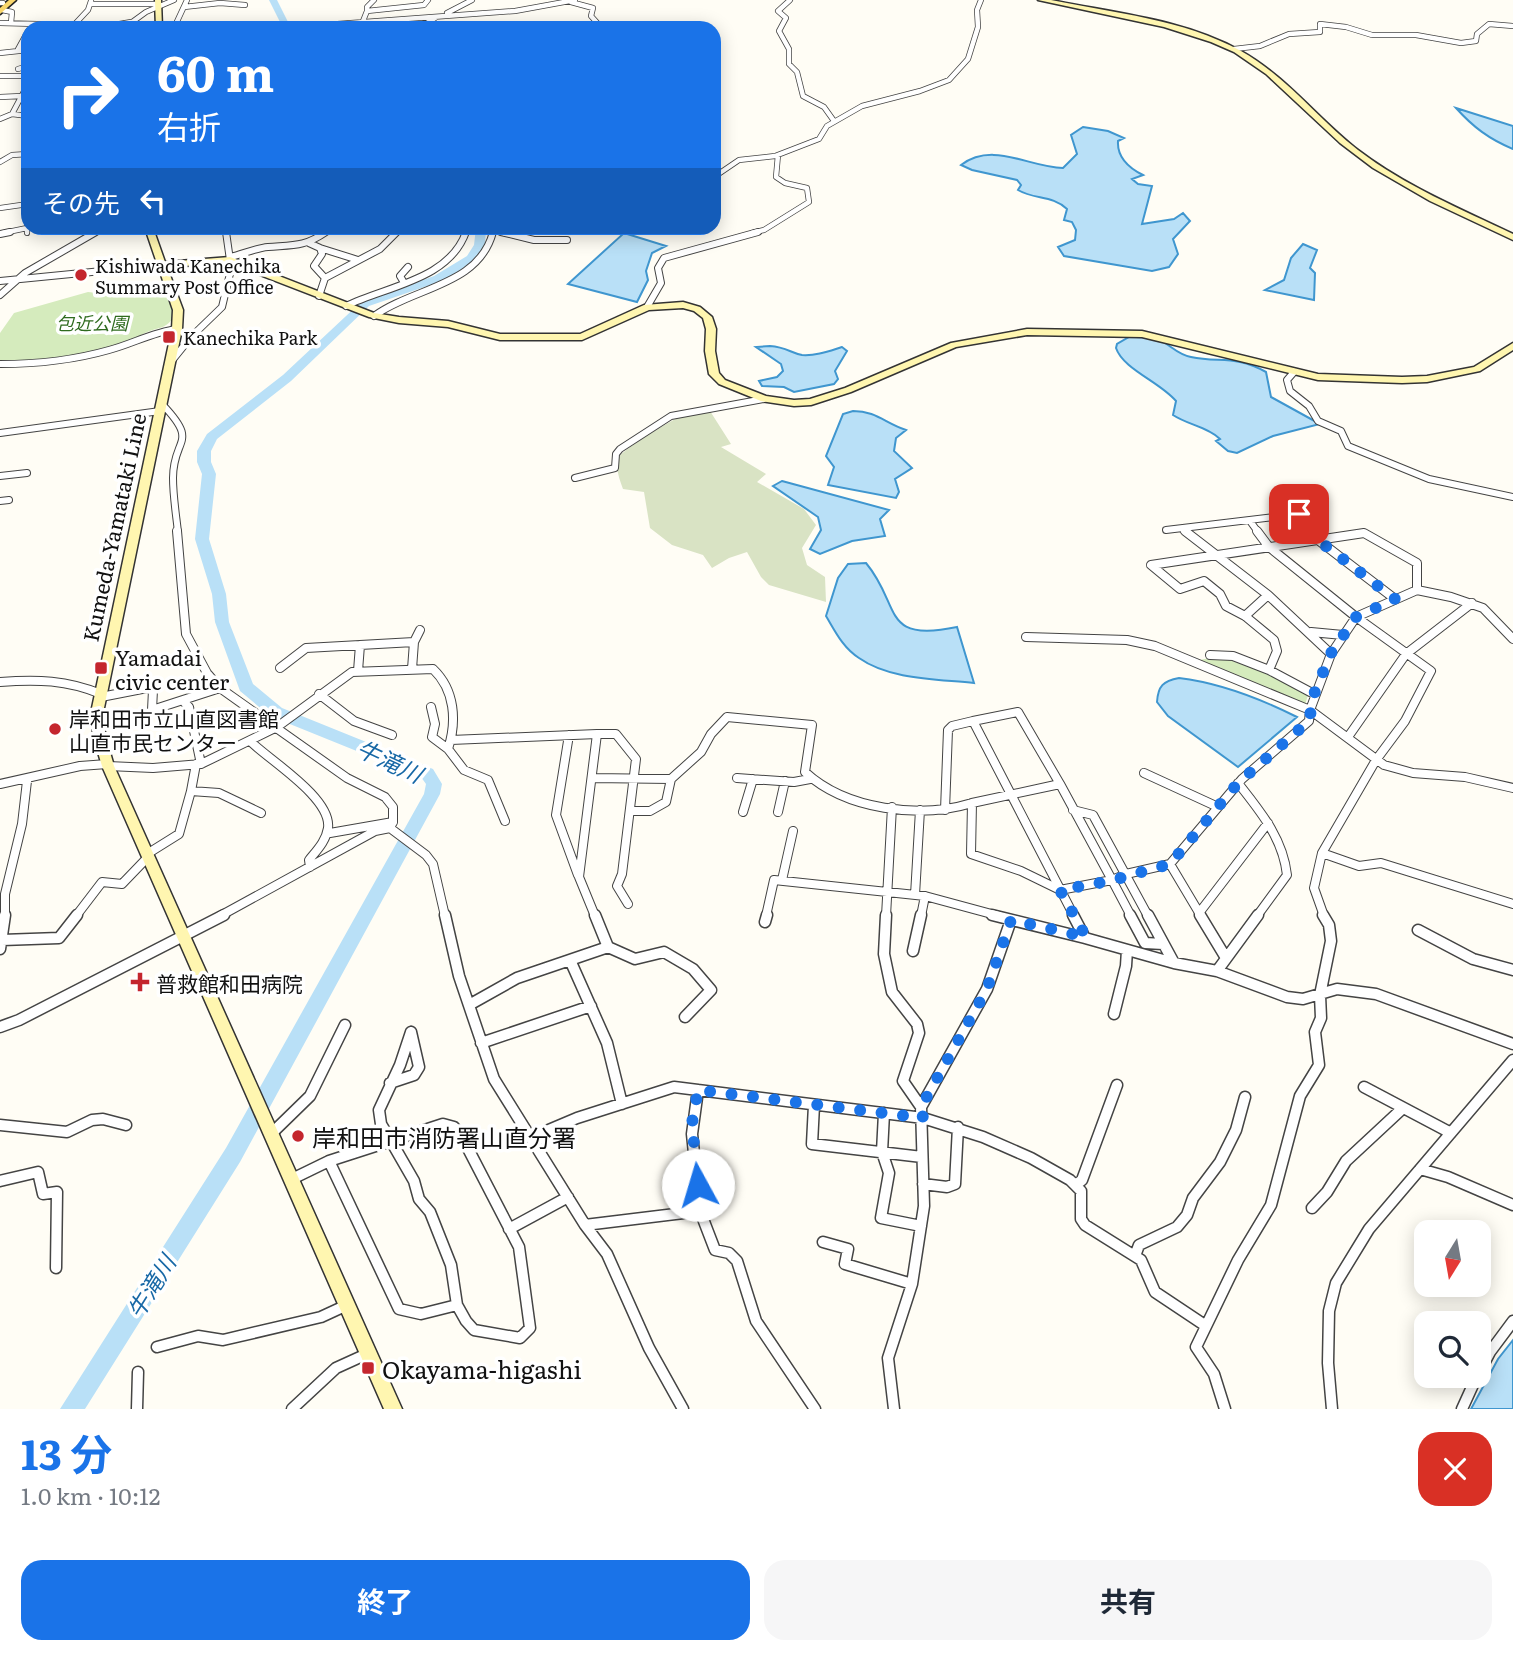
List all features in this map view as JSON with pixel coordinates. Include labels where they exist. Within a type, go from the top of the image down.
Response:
[{"type":"main road","points":[[2,6],[13,0]]},
{"type":"street","points":[[80,21],[91,2],[158,4],[174,0]]},
{"type":"street","points":[[177,21],[187,0]]},
{"type":"street","points":[[374,0],[367,7],[363,21],[515,11],[573,1],[593,8],[591,16],[596,21]]},
{"type":"street","points":[[367,11],[424,5],[428,0]]},
{"type":"street","points":[[428,21],[472,0]]},
{"type":"street","points":[[790,0],[778,11],[786,18],[779,31],[789,49],[789,64],[797,72],[803,96],[824,107],[834,121]]},
{"type":"street","points":[[721,172],[739,160],[778,156],[819,139],[827,126],[862,106],[920,92],[953,77],[968,59],[978,27],[977,10],[981,0]]},
{"type":"street","points":[[1041,0],[1172,28],[1234,49],[1266,72],[1360,155],[1438,200],[1513,237]]},
{"type":"street","points":[[184,7],[236,2],[245,5]]},
{"type":"street","points":[[132,21],[158,4]]},
{"type":"street","points":[[2,6],[12,12],[11,23]]},
{"type":"street","points":[[39,21],[44,16]]},
{"type":"street","points":[[0,23],[21,25]]},
{"type":"street","points":[[1234,49],[1260,46],[1289,34],[1320,32],[1320,24],[1346,27],[1372,35],[1416,35],[1466,43],[1476,41],[1477,34],[1489,24],[1513,26]]},
{"type":"street","points":[[17,51],[21,45]]},
{"type":"street","points":[[0,60],[2,53],[21,51]]},
{"type":"street","points":[[18,69],[21,66]]},
{"type":"street","points":[[0,76],[21,76]]},
{"type":"street","points":[[0,97],[21,96]]},
{"type":"street","points":[[12,114],[21,98]]},
{"type":"street","points":[[0,119],[12,114],[21,115]]},
{"type":"street","points":[[0,156],[21,154]]},
{"type":"street","points":[[0,162],[12,155]]},
{"type":"street","points":[[647,307],[661,283],[658,268],[664,258],[764,230],[809,202],[807,188],[785,183],[776,177],[778,156]]},
{"type":"street","points":[[0,208],[21,205]]},
{"type":"street","points":[[0,234],[21,232]]},
{"type":"street","points":[[0,295],[16,280],[90,235]]},
{"type":"street","name":"Kumeda-Yamataki Line","points":[[152,235],[178,310],[177,329],[101,696],[99,735],[108,765],[147,855],[393,1409]]},
{"type":"street","points":[[170,363],[191,337],[222,307],[231,259],[226,235]]},
{"type":"street","points":[[0,281],[231,259],[266,247],[289,247],[309,243],[321,235]]},
{"type":"street","points":[[319,296],[325,278],[389,242],[395,235]]},
{"type":"street","points":[[349,307],[361,297],[433,271],[453,258],[466,235]]},
{"type":"street","points":[[370,314],[470,271],[485,254],[492,235]]},
{"type":"street","points":[[509,235],[519,238],[567,240]]},
{"type":"street","points":[[309,243],[358,260]]},
{"type":"street","points":[[320,248],[321,254],[314,266],[325,278]]},
{"type":"street","points":[[231,259],[370,314],[452,324],[491,336],[563,338],[593,333],[647,307],[683,304],[702,312],[710,323],[714,374],[722,383],[764,399],[794,403],[811,402],[848,390],[954,345],[1042,331],[1158,336],[1326,378],[1427,379],[1477,369],[1513,346]]},
{"type":"street","points":[[403,281],[400,276],[408,267]]},
{"type":"street","points":[[0,364],[33,363],[119,348],[157,331],[177,329]]},
{"type":"street","points":[[1294,372],[1287,380],[1290,391],[1309,406],[1318,421],[1339,428],[1345,433],[1348,446],[1375,454],[1417,475],[1446,484],[1513,497]]},
{"type":"street","points":[[575,478],[615,468],[616,453],[620,449],[671,416],[764,399]]},
{"type":"street","points":[[0,433],[161,408],[181,426],[182,435],[173,468],[186,634],[207,673],[220,688],[279,726],[347,778],[385,797],[393,807],[392,826]]},
{"type":"street","points":[[0,476],[27,473]]},
{"type":"street","points":[[0,501],[9,500]]},
{"type":"street","points":[[1166,530],[1299,514],[1318,540],[1395,599]]},
{"type":"street","points":[[1225,1409],[1214,1374],[1196,1347],[1238,1260],[1271,1205],[1300,1096],[1319,1065],[1315,1032],[1321,1018],[1320,995],[1331,941],[1329,925],[1322,914],[1314,888],[1322,853],[1376,760],[1405,721],[1431,671],[1356,617],[1269,547],[1250,521]]},
{"type":"street","points":[[1183,529],[1268,595],[1331,653]]},
{"type":"street","points":[[1269,670],[1278,645],[1245,616],[1226,606],[1220,594],[1204,581],[1181,589],[1151,565],[1364,533],[1418,563],[1417,590]]},
{"type":"street","points":[[972,803],[971,853],[1021,871],[1060,890],[1110,881],[1126,874],[1170,864],[1238,783],[1309,721],[1314,694],[1331,653],[1356,617],[1417,590],[1483,608],[1513,639]]},
{"type":"street","points":[[1245,616],[1268,595]]},
{"type":"street","points":[[1348,737],[1406,654],[1472,603]]},
{"type":"street","points":[[412,669],[414,642],[419,630]]},
{"type":"street","points":[[1311,632],[1343,635]]},
{"type":"street","points":[[1026,637],[1127,640],[1155,646],[1310,710],[1376,760],[1413,773],[1465,778],[1513,788]]},
{"type":"street","points":[[281,668],[306,648],[414,642]]},
{"type":"street","points":[[358,671],[360,645]]},
{"type":"street","points":[[1210,655],[1220,653],[1249,661],[1314,694]]},
{"type":"street","points":[[0,784],[88,764],[153,768],[198,764],[279,726],[338,679],[358,671],[433,668],[447,685],[453,721],[449,745],[454,761],[470,776],[488,780],[505,821]]},
{"type":"street","points":[[0,682],[59,679],[74,682],[101,696],[148,688],[153,690],[152,710],[184,702],[187,698],[220,688]]},
{"type":"street","points":[[318,694],[354,721],[392,735]]},
{"type":"street","points":[[27,780],[22,824],[5,894],[1,944],[59,938],[102,882],[122,884],[147,855],[179,834],[198,764],[190,707],[184,702]]},
{"type":"street","points":[[431,707],[435,724],[432,737],[449,745],[569,735],[617,734],[636,759],[622,873],[616,885],[617,891],[628,904]]},
{"type":"street","points":[[945,810],[948,730],[952,726],[1018,712],[1145,943],[1163,944]]},
{"type":"street","points":[[630,811],[650,811],[666,802],[671,779],[701,752],[711,734],[727,717],[812,725],[805,766],[805,772],[810,779],[839,794],[892,807],[945,810],[1059,784]]},
{"type":"street","points":[[972,721],[1086,937]]},
{"type":"street","points":[[579,877],[597,734]]},
{"type":"street","points":[[569,735],[556,815],[608,947]]},
{"type":"street","points":[[250,741],[265,757],[308,791],[328,814],[330,832],[322,848],[309,860],[310,867]]},
{"type":"street","points":[[1144,773],[1217,807]]},
{"type":"street","points":[[592,778],[671,779]]},
{"type":"street","points":[[737,778],[785,781],[810,779]]},
{"type":"street","points":[[743,812],[753,779]]},
{"type":"street","points":[[778,812],[785,781]]},
{"type":"street","points":[[1217,971],[1287,875],[1287,856],[1268,822],[1238,783]]},
{"type":"street","points":[[191,791],[219,793],[261,813]]},
{"type":"street","points":[[892,807],[884,943],[892,992],[917,1024],[919,1033],[903,1081],[922,1112]]},
{"type":"street","points":[[913,951],[920,896],[920,810]]},
{"type":"street","points":[[1073,810],[1093,815],[1174,963]]},
{"type":"street","points":[[1199,913],[1268,822]]},
{"type":"street","points":[[0,1027],[19,1020],[183,937],[375,831],[392,826]]},
{"type":"street","points":[[330,832],[392,826],[433,864],[469,1005],[494,1079],[585,1225],[597,1236],[616,1268],[629,1306],[660,1375],[684,1409]]},
{"type":"street","points":[[782,880],[793,831]]},
{"type":"street","points":[[1322,853],[1359,866],[1381,863],[1513,904]]},
{"type":"street","points":[[1170,864],[1226,958]]},
{"type":"street","points":[[765,922],[774,880],[920,896],[1086,937],[1174,963],[1217,971],[1287,996],[1303,999],[1337,989],[1376,994],[1513,1044]]},
{"type":"street","points":[[894,1409],[888,1358],[912,1284],[923,1184],[922,1112],[987,989],[1011,920]]},
{"type":"street","points":[[1418,930],[1473,959],[1513,970]]},
{"type":"street","points":[[469,1005],[517,978],[608,947],[635,959],[664,952],[693,969],[711,990],[685,1017]]},
{"type":"street","points":[[1114,1014],[1125,995],[1127,950]]},
{"type":"street","points":[[569,960],[607,1043],[622,1104]]},
{"type":"street","points":[[481,1042],[591,1006]]},
{"type":"street","points":[[270,1132],[310,1096],[345,1025]]},
{"type":"street","points":[[292,1180],[330,1161],[390,1140],[443,1124],[454,1127],[462,1137],[519,1247],[530,1328],[528,1332],[520,1338],[474,1330],[457,1304],[451,1265],[430,1212],[419,1199],[414,1181],[390,1140],[381,1124],[379,1110],[390,1083],[411,1032],[419,1067],[414,1075],[390,1083]]},
{"type":"street","points":[[1332,1409],[1328,1363],[1329,1311],[1336,1283],[1369,1229],[1513,1060]]},
{"type":"street","points":[[1077,1184],[1082,1180],[1117,1085]]},
{"type":"street","points":[[532,1137],[577,1118],[674,1087],[884,1113],[922,1112],[1066,1176],[1077,1184],[1081,1191],[1081,1219],[1085,1225],[1141,1260],[1155,1292],[1206,1326]]},
{"type":"street","points":[[1364,1087],[1451,1133]]},
{"type":"street","points":[[698,1090],[692,1134],[700,1211],[715,1250],[729,1253],[737,1261],[756,1321],[815,1409]]},
{"type":"street","points":[[1135,1256],[1139,1245],[1177,1227],[1187,1215],[1193,1198],[1226,1151],[1236,1130],[1245,1097]]},
{"type":"street","points":[[814,1105],[812,1118],[816,1128],[812,1144],[922,1157]]},
{"type":"street","points":[[1312,1208],[1327,1192],[1346,1161],[1404,1108]]},
{"type":"street","points":[[884,1113],[882,1152],[889,1173],[881,1218],[920,1226]]},
{"type":"street","points":[[0,1125],[67,1132],[92,1120],[103,1119],[126,1125]]},
{"type":"street","points":[[923,1184],[947,1187],[955,1184],[958,1126]]},
{"type":"street","points":[[330,1161],[399,1309],[420,1315],[457,1304]]},
{"type":"street","points":[[1420,1169],[1448,1177],[1513,1205]]},
{"type":"street","points":[[0,1181],[38,1172],[43,1194],[57,1192],[56,1268]]},
{"type":"street","points":[[509,1229],[568,1197]]},
{"type":"street","points":[[585,1225],[700,1211]]},
{"type":"street","points":[[823,1242],[848,1249],[845,1264],[912,1284]]},
{"type":"street","points":[[157,1347],[191,1335],[208,1335],[223,1340],[261,1332],[321,1317],[347,1305]]},
{"type":"street","points":[[1491,1351],[1513,1321]]},
{"type":"street","points":[[292,1409],[336,1368],[369,1353]]},
{"type":"street","points":[[137,1409],[138,1372]]},
{"type":"street","points":[[1462,1409],[1472,1388]]},
{"type":"green space","name":"包近公園","points":[[88,292],[132,297],[170,295],[173,318],[164,326],[101,351],[49,359],[0,362],[0,333],[14,313]]},
{"type":"green space","points":[[710,411],[731,444],[721,447],[766,474],[757,482],[804,509],[816,525],[802,548],[807,565],[825,577],[826,602],[769,585],[761,577],[747,552],[712,568],[703,555],[672,545],[650,528],[644,492],[623,489],[617,469],[622,454],[677,418]]},
{"type":"green space","points":[[1219,656],[1268,674],[1308,695],[1305,705],[1200,660]]},
{"type":"water","points":[[1456,108],[1513,126],[1513,149],[1482,132]]},
{"type":"water","points":[[1083,127],[1108,131],[1124,138],[1118,141],[1122,157],[1143,175],[1132,179],[1138,184],[1152,186],[1142,224],[1174,219],[1183,213],[1190,221],[1173,239],[1178,254],[1169,267],[1152,271],[1064,256],[1058,247],[1075,240],[1076,230],[1072,222],[1064,220],[1067,209],[1055,202],[1018,190],[1021,185],[1017,180],[961,165],[973,158],[998,155],[1063,168],[1077,154],[1071,135]]},
{"type":"water","points":[[622,235],[666,246],[652,253],[646,271],[648,280],[637,302],[568,284]]},
{"type":"water","points":[[1303,244],[1317,250],[1310,268],[1315,273],[1314,300],[1265,290],[1284,280],[1291,258]]},
{"type":"water","points":[[1129,337],[1158,339],[1187,356],[1236,361],[1266,372],[1271,397],[1320,424],[1273,436],[1237,453],[1228,451],[1216,441],[1220,439],[1215,435],[1173,415],[1176,401],[1120,356],[1117,344]]},
{"type":"water","points":[[770,346],[802,355],[842,347],[847,351],[835,371],[838,379],[834,384],[794,392],[784,387],[762,386],[759,381],[777,377],[783,371],[781,364],[756,347]]},
{"type":"water","points":[[853,411],[874,415],[906,430],[896,438],[894,451],[912,468],[895,479],[899,492],[896,498],[828,485],[834,467],[826,456],[843,414]]},
{"type":"water","points":[[782,481],[889,510],[880,519],[885,536],[852,541],[820,554],[810,549],[821,530],[818,517],[773,486]]},
{"type":"water","points":[[866,563],[896,617],[904,625],[915,630],[932,631],[957,627],[974,683],[885,671],[859,658],[848,649],[826,616],[838,578],[848,564]]},
{"type":"water","points":[[1179,678],[1240,692],[1297,717],[1238,767],[1168,716],[1157,702],[1162,685]]},
{"type":"water","points":[[1513,1340],[1513,1409],[1471,1409],[1482,1388],[1491,1388],[1491,1372]]},
{"type":"waterway","name":"牛滝川","points":[[273,0],[284,21]]},
{"type":"waterway","name":"牛滝川","points":[[72,1409],[233,1155],[432,794],[434,784],[427,773],[276,712],[246,687],[222,622],[219,594],[202,539],[209,474],[204,462],[204,451],[212,437],[287,378],[365,304],[418,286],[456,269],[471,258],[480,245],[481,235]]},
{"type":"place","name":"Kishiwada Kanechika Summary Post Office","points":[[81,275]]},
{"type":"place","name":"Kanechika Park","points":[[169,337]]},
{"type":"place","name":"Yamadai civic center","points":[[101,668]]},
{"type":"place","name":"岸和田市立山直図書館 山直市民センター","points":[[55,729]]},
{"type":"place","name":"普救館和田病院","points":[[140,982]]},
{"type":"place","name":"岸和田市消防署山直分署","points":[[298,1136]]},
{"type":"place","name":"Okayama-higashi","points":[[368,1368]]},
{"type":"route","points":[[698,1185],[692,1134],[698,1090],[923,1118],[921,1107],[987,989],[1011,920],[1070,936],[1086,937],[1060,890],[1110,881],[1126,874],[1170,864],[1238,783],[1309,721],[1314,694],[1331,653],[1356,617],[1395,599],[1318,540],[1299,514]]}]
